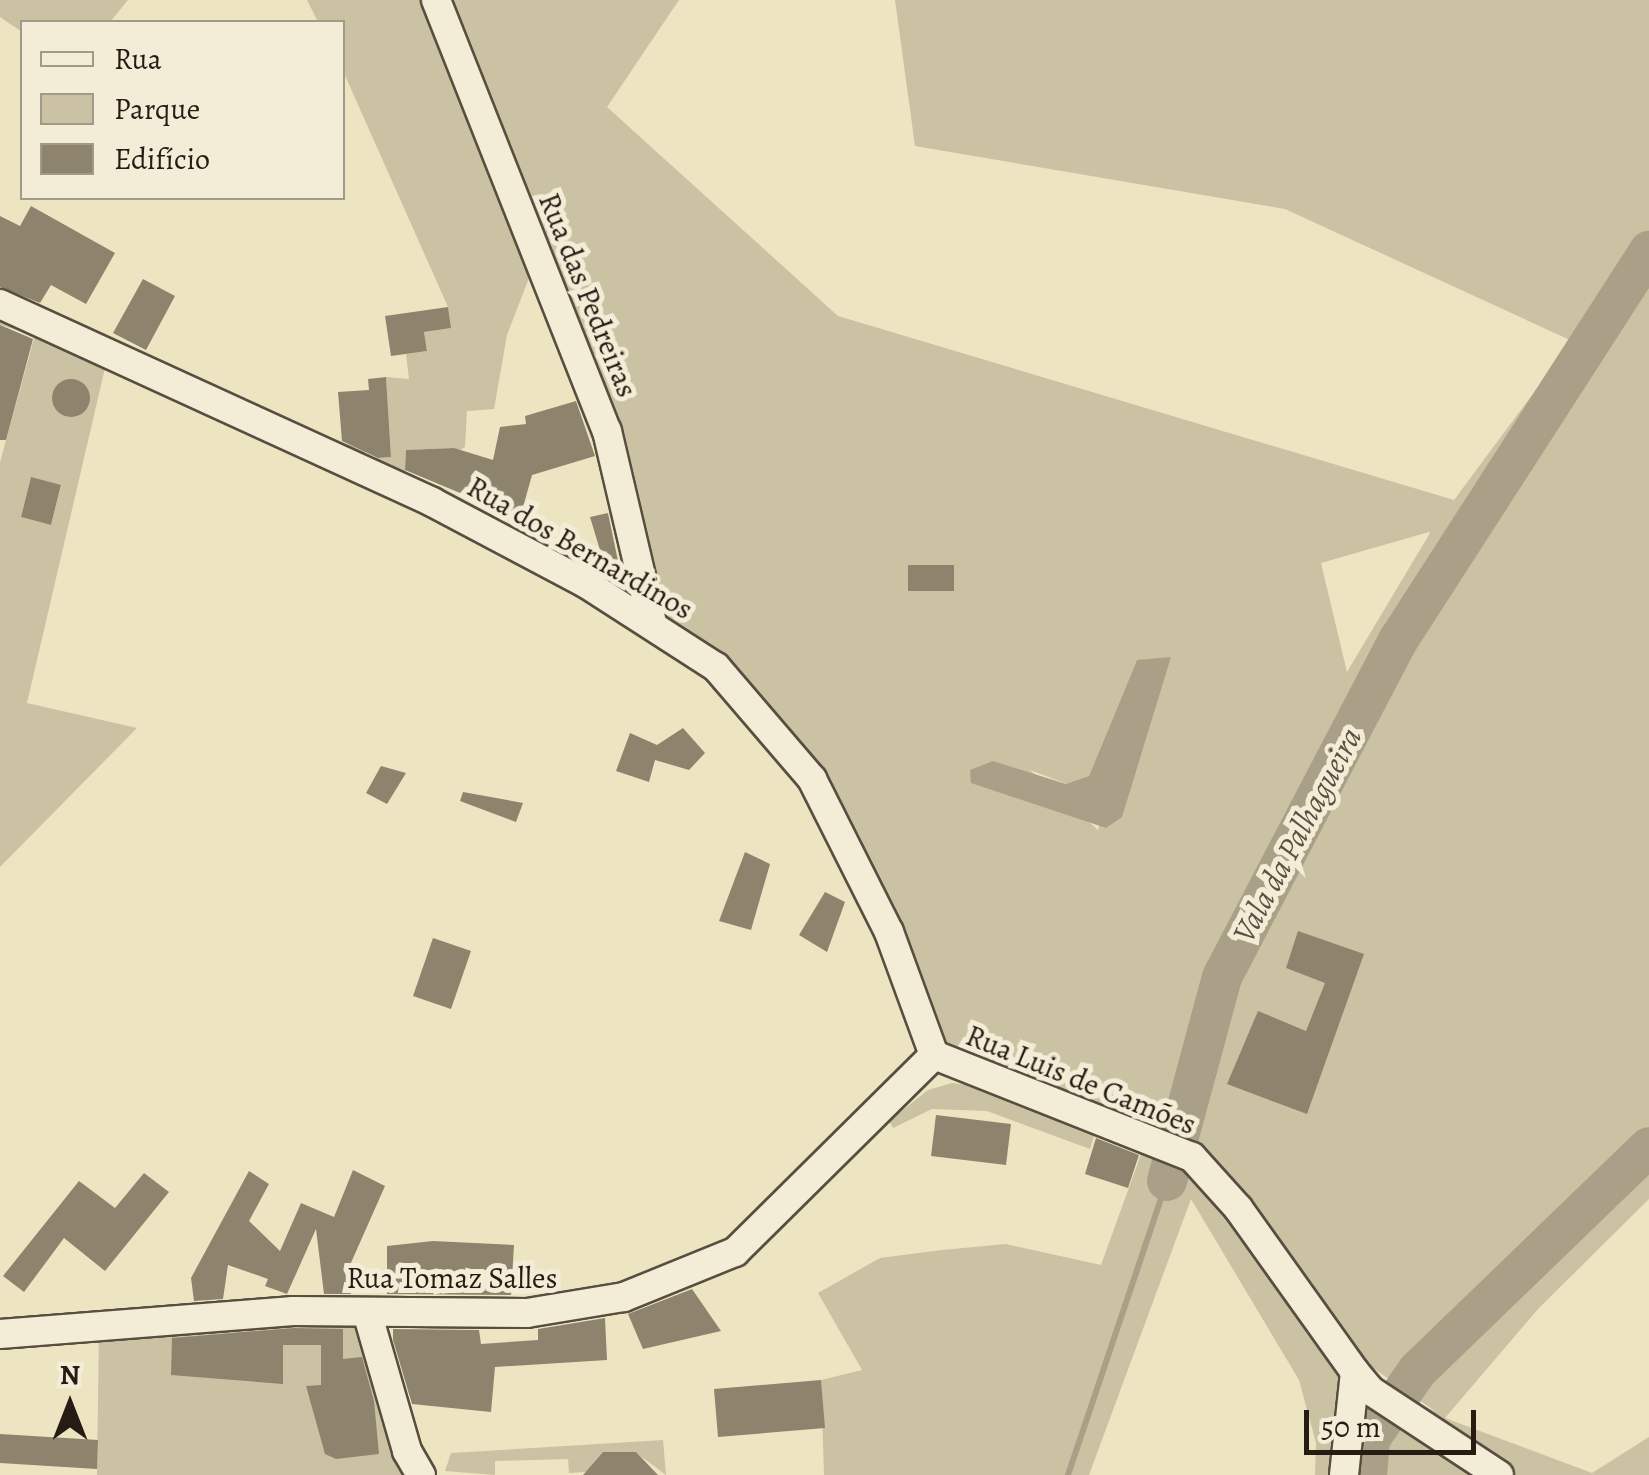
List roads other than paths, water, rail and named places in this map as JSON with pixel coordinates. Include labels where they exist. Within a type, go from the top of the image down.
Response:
[{"type":"street","name":"Rua das Pedreiras","points":[[436,0],[607,431],[652,623]]},
{"type":"street","name":"Rua dos Bernardinos","points":[[0,304],[242,420],[432,502],[652,623],[716,668],[812,780],[888,932],[934,1055]]},
{"type":"street","name":"Rua Luis de Camões","points":[[934,1055],[1192,1156],[1238,1208],[1363,1381]]},
{"type":"street","name":"Rua Tomaz Salles","points":[[0,1334],[132,1320],[578,1309],[684,1277],[735,1252],[934,1055]]},
{"type":"street","points":[[367,1312],[408,1451],[422,1475]]},
{"type":"street","points":[[1344,1475],[1363,1381],[1408,1416],[1498,1475]]},
{"type":"waterway","name":"Vala da Palhagueira","points":[[1167,1181],[1222,977],[1399,639],[1649,251]]},
{"type":"waterway","points":[[1367,1475],[1370,1439],[1417,1371],[1649,1147]]},
{"type":"waterway","name":"Vala da Palhagueira","points":[[1068,1475],[1167,1181]]}]
